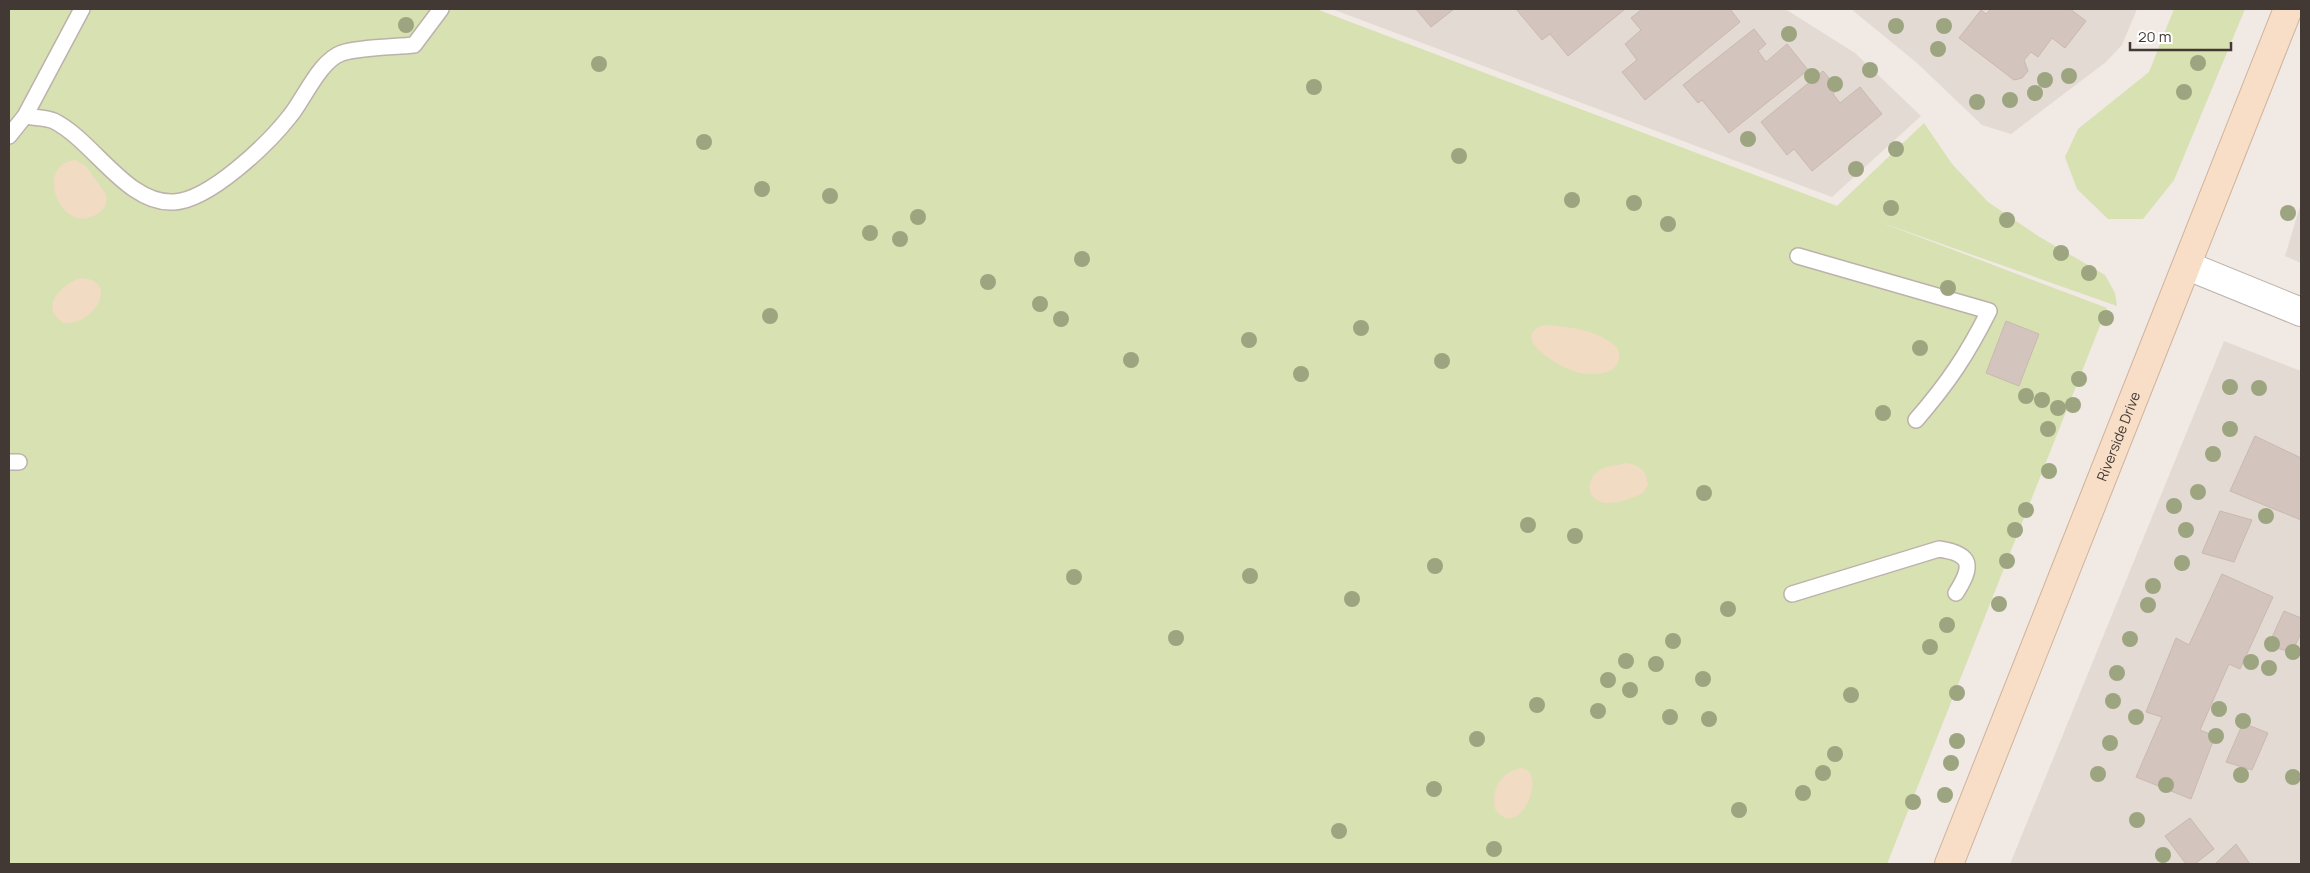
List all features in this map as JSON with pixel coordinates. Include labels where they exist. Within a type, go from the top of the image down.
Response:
[{"type":"main road","name":"Riverside Drive","points":[[1949,864],[2188,266],[2245,114],[2288,9]]},
{"type":"street","points":[[2188,266],[2301,312]]},
{"type":"lane","points":[[9,136],[25,116],[82,9]]},
{"type":"lane","points":[[25,116],[53,121],[82,141],[128,184],[149,199],[174,202],[208,190],[241,166],[290,116],[322,69],[341,53],[414,45],[441,9]]},
{"type":"lane","points":[[1798,256],[1989,311],[1970,351],[1948,383],[1916,420]]},
{"type":"lane","points":[[1792,594],[1939,549],[1954,551],[1964,556],[1968,566],[1965,578],[1956,593]]},
{"type":"shaded area","points":[[1332,9],[1785,9],[1855,53],[1921,116],[1832,197]]},
{"type":"shaded area","points":[[1851,9],[2137,9],[2122,45],[2106,62],[2011,134],[1982,125],[1917,63]]},
{"type":"shaded area","points":[[2301,203],[2301,263],[2285,256]]},
{"type":"shaded area","points":[[2224,341],[2301,371],[2301,864],[2010,864]]},
{"type":"green space","points":[[9,9],[1316,9],[1837,206],[1924,123],[1952,164],[1988,202],[2038,236],[2105,275],[2115,293],[2117,306],[1877,221],[2107,308],[1887,864],[9,864]]},
{"type":"green space","points":[[2174,9],[2245,9],[2174,180],[2143,219],[2108,219],[2077,189],[2065,157],[2078,129],[2149,72]]},
{"type":"sand","points":[[75,160],[86,166],[107,197],[103,209],[87,218],[75,217],[65,210],[58,199],[54,187],[55,175],[62,165]]},
{"type":"sand","points":[[80,278],[92,280],[99,286],[101,293],[99,302],[86,317],[76,322],[64,323],[56,317],[53,311],[55,298],[66,286]]},
{"type":"sand","points":[[1544,325],[1562,326],[1590,332],[1607,340],[1618,351],[1617,364],[1609,371],[1597,374],[1580,373],[1563,366],[1542,353],[1534,345],[1531,338],[1534,331]]},
{"type":"sand","points":[[1626,463],[1639,467],[1644,472],[1648,485],[1643,493],[1615,503],[1606,503],[1594,498],[1591,494],[1590,484],[1595,474],[1600,470]]},
{"type":"sand","points":[[1521,768],[1528,771],[1531,776],[1531,795],[1517,816],[1510,818],[1502,816],[1495,809],[1496,788],[1508,773]]},
{"type":"building","points":[[1416,9],[1454,9],[1431,27]]},
{"type":"building","points":[[1516,9],[1625,9],[1568,56],[1550,34],[1542,40]]},
{"type":"building","points":[[1642,9],[1730,9],[1740,22],[1645,100],[1622,72],[1637,60],[1625,44],[1641,30],[1631,18]]},
{"type":"building","points":[[1991,9],[2070,9],[2086,21],[2065,48],[2052,38],[2038,57],[2031,52],[2024,60],[2028,71],[2022,78],[2014,80],[1959,38],[1981,10],[1986,14]]},
{"type":"building","points":[[1754,29],[1766,44],[1758,51],[1766,62],[1787,44],[1808,70],[1729,133],[1702,100],[1698,103],[1683,85]]},
{"type":"building","points":[[1823,71],[1838,89],[1833,94],[1840,103],[1860,87],[1882,114],[1812,171],[1794,149],[1787,155],[1761,122]]},
{"type":"building","points":[[2006,321],[2039,334],[2019,386],[1986,373]]},
{"type":"building","points":[[2255,436],[2301,458],[2301,520],[2230,491]]},
{"type":"building","points":[[2220,511],[2252,520],[2234,562],[2202,553]]},
{"type":"building","points":[[2222,574],[2273,597],[2240,669],[2229,664],[2200,730],[2215,736],[2191,799],[2136,777],[2162,717],[2146,712],[2176,638],[2189,645]]},
{"type":"building","points":[[2284,611],[2301,618],[2301,633],[2292,652],[2268,646]]},
{"type":"building","points":[[2243,723],[2268,733],[2252,770],[2226,762]]},
{"type":"building","points":[[2190,818],[2214,849],[2195,864],[2186,864],[2165,836]]},
{"type":"building","points":[[2236,844],[2250,864],[2215,864]]}]
